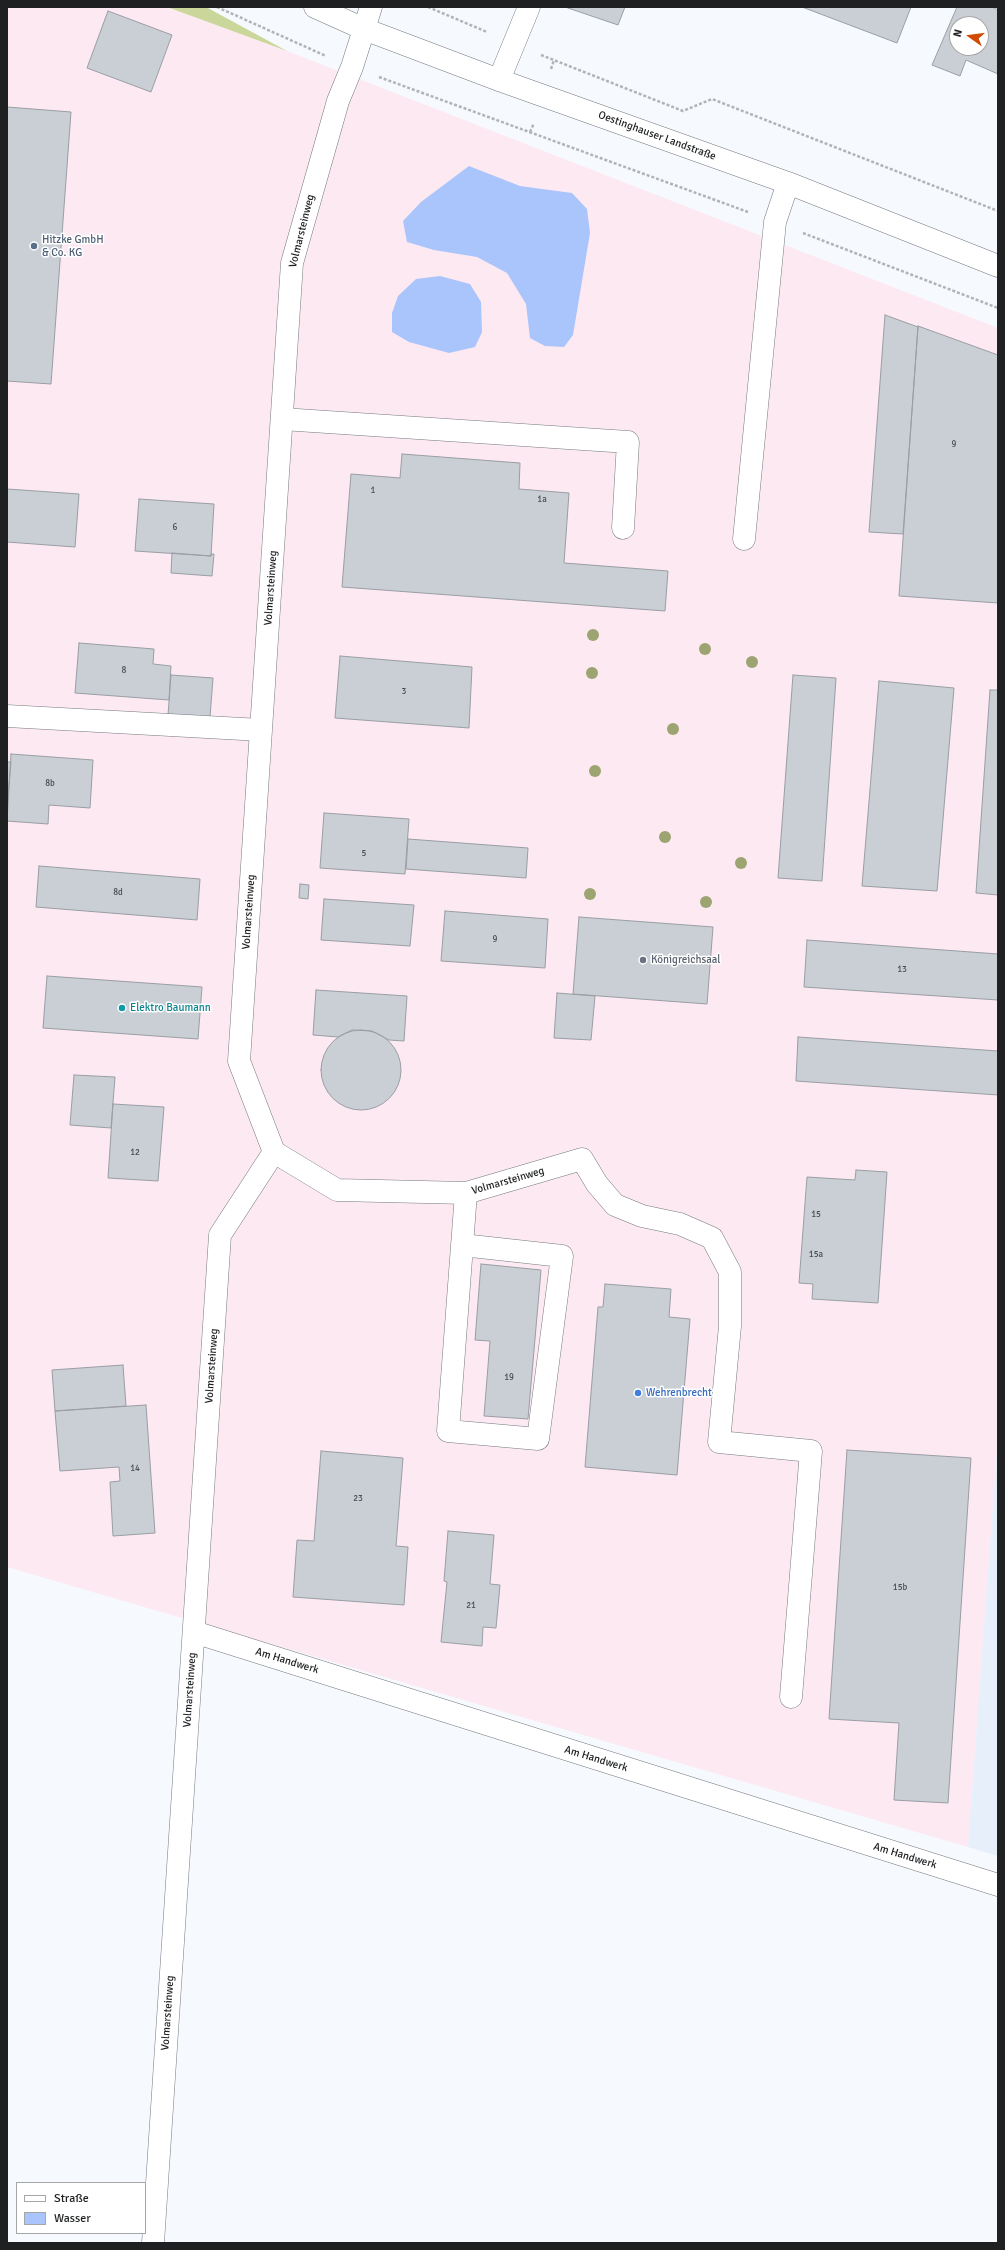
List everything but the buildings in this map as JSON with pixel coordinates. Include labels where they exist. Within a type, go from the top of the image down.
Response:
[{"type":"street","name":"Oestinghauser Landstraße","points":[[315,7],[364,29],[499,80],[788,184],[998,266]]},
{"type":"street","name":"Volmarsteinweg","points":[[371,7],[352,67],[338,101],[292,263],[239,1061],[274,1152],[338,1190],[466,1193],[582,1159],[597,1184],[615,1205],[642,1216],[680,1224],[712,1238],[730,1272],[730,1326],[719,1442],[811,1451],[791,1697]]},
{"type":"street","points":[[499,80],[529,7]]},
{"type":"street","points":[[744,538],[775,222],[788,184]]},
{"type":"street","points":[[282,419],[628,442],[623,528]]},
{"type":"street","points":[[7,716],[261,730]]},
{"type":"street","name":"Volmarsteinweg","points":[[153,2243],[220,1235],[274,1152]]},
{"type":"street","points":[[462,1245],[562,1256],[538,1439],[448,1431],[462,1245],[466,1193]]},
{"type":"street","name":"Am Handwerk","points":[[194,1632],[998,1885]]},
{"type":"path","points":[[217,7],[352,67],[775,222],[998,308]]},
{"type":"path","points":[[428,7],[514,44],[683,111],[712,99],[998,211]]},
{"type":"shaded area","points":[[7,7],[167,7],[287,51],[998,328],[998,1436],[968,1847],[7,1567]]},
{"type":"shaded area","points":[[998,1436],[998,1856],[968,1847]]},
{"type":"green space","points":[[167,7],[206,7],[287,51]]},
{"type":"water","points":[[469,166],[520,186],[572,193],[587,209],[590,233],[573,335],[564,347],[545,346],[530,338],[526,304],[507,273],[477,257],[434,250],[407,242],[403,221],[421,202]]},
{"type":"water","points":[[440,276],[470,284],[481,302],[482,332],[475,347],[449,353],[409,342],[392,332],[392,313],[398,296],[416,279]]},
{"type":"place","name":"Hitzke GmbH & Co. KG","points":[[34,246]]},
{"type":"place","name":"Königreichsaal","points":[[643,960]]},
{"type":"place","name":"Elektro Baumann","points":[[122,1008]]},
{"type":"place","name":"Wehrenbrecht","points":[[638,1393]]}]
